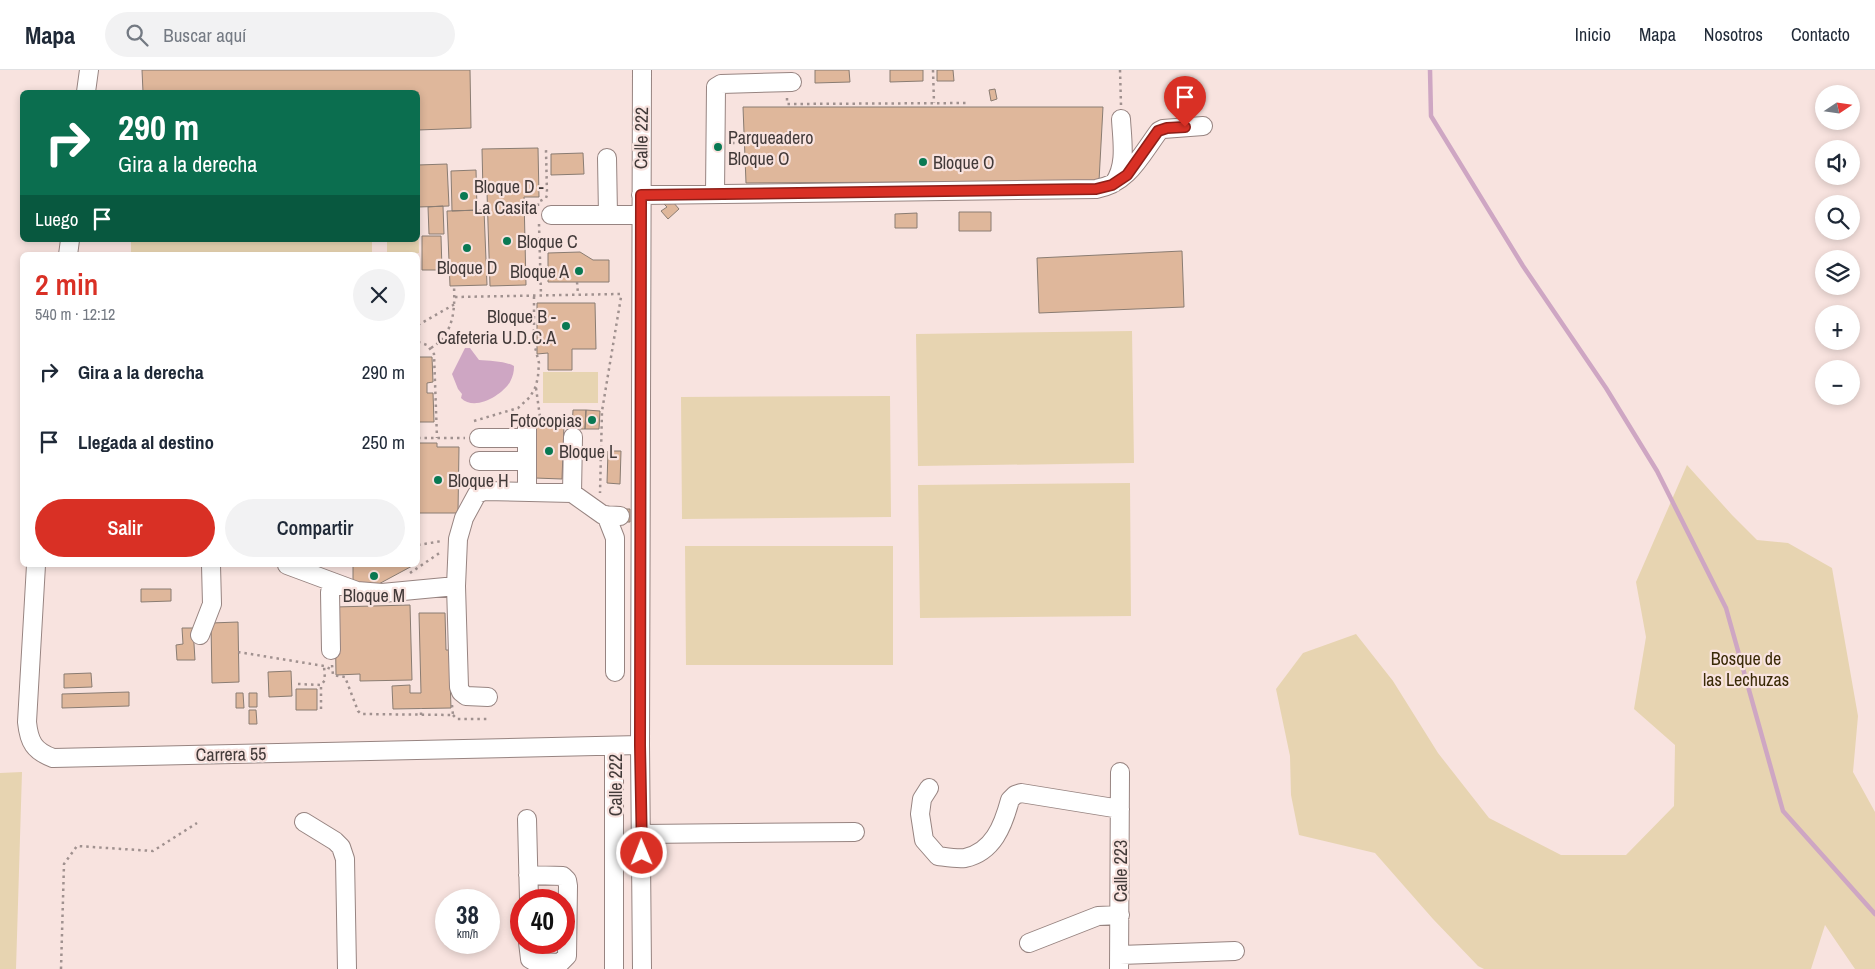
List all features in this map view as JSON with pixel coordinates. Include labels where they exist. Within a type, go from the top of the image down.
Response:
[{"type":"street","points":[[86,90],[89,70]]},
{"type":"street","name":"Calle 222","points":[[642,70],[641,215],[619,515],[640,745],[642,969]]},
{"type":"street","points":[[715,194],[716,87],[721,84],[789,82]]},
{"type":"street","points":[[1112,185],[1122,168],[1121,119]]},
{"type":"street","points":[[641,195],[1096,189],[1112,185],[1127,175],[1158,131],[1167,128],[1203,126]]},
{"type":"street","points":[[607,158],[608,216]]},
{"type":"street","points":[[551,215],[641,215]]},
{"type":"street","points":[[468,433],[532,429],[527,461],[527,492]]},
{"type":"street","points":[[572,493],[573,437]]},
{"type":"street","points":[[479,461],[527,461]]},
{"type":"street","points":[[488,697],[466,696],[460,687],[456,586],[459,532],[477,494],[484,491],[572,493],[619,515],[615,538],[615,672]]},
{"type":"street","name":"Carrera 55","points":[[36,567],[28,735],[32,744],[40,752],[53,758],[614,746]]},
{"type":"street","points":[[200,635],[212,604],[211,567]]},
{"type":"street","points":[[293,567],[356,591],[382,593],[456,586]]},
{"type":"street","points":[[331,650],[330,592],[336,584]]},
{"type":"street","name":"Calle 222","points":[[614,969],[614,746],[640,745]]},
{"type":"street","name":"Calle 223","points":[[1120,772],[1120,962]]},
{"type":"street","points":[[929,788],[922,799],[920,814],[924,840],[938,856],[963,858],[979,853],[994,840],[1010,800],[1015,795],[1021,793],[1120,809]]},
{"type":"street","points":[[527,819],[528,889]]},
{"type":"street","points":[[304,822],[335,841],[341,847],[345,859],[347,969]]},
{"type":"street","points":[[642,834],[855,832]]},
{"type":"street","points":[[528,874],[562,876],[566,880],[568,889]]},
{"type":"street","points":[[1029,944],[1098,916],[1120,915]]},
{"type":"street","points":[[1120,962],[1235,951]]},
{"type":"street","points":[[529,954],[530,959],[535,962],[560,963],[568,954]]},
{"type":"path","points":[[933,70],[934,103]]},
{"type":"path","points":[[1120,70],[1121,119]]},
{"type":"path","points":[[789,82],[787,104],[969,103]]},
{"type":"path","points":[[547,189],[553,189]]},
{"type":"path","points":[[577,282],[578,294]]},
{"type":"path","points":[[431,349],[442,340],[449,330],[454,313],[454,286]]},
{"type":"path","points":[[455,297],[617,293],[621,297],[602,411],[619,515]]},
{"type":"path","points":[[534,295],[534,343],[539,364],[532,429],[566,423],[573,437]]},
{"type":"path","points":[[420,324],[455,304]]},
{"type":"path","points":[[420,343],[431,349],[436,361],[437,438]]},
{"type":"path","points":[[420,438],[437,438],[468,433],[518,408],[530,397],[536,386]]},
{"type":"path","points":[[420,545],[442,541]]},
{"type":"path","points":[[331,650],[335,676],[345,677],[359,713],[453,715],[457,719],[490,719]]},
{"type":"path","points":[[238,652],[324,666],[333,670]]},
{"type":"path","points":[[321,709],[321,685],[325,680],[324,666]]},
{"type":"path","points":[[298,684],[321,685]]},
{"type":"path","points":[[453,715],[453,702],[462,692]]},
{"type":"path","points":[[421,708],[421,714]]},
{"type":"path","points":[[61,969],[64,864],[77,846],[153,851],[197,823]]},
{"type":"green space","points":[[131,242],[372,242],[372,252],[131,252]]},
{"type":"green space","points":[[387,242],[419,242],[419,252],[387,252]]},
{"type":"green space","points":[[1132,331],[1134,463],[918,466],[916,334]]},
{"type":"green space","points":[[543,372],[598,372],[598,403],[543,403]]},
{"type":"green space","points":[[890,396],[891,517],[682,519],[681,397]]},
{"type":"green space","name":"Bosque de las Lechuzas","points":[[1687,465],[1757,540],[1788,543],[1832,568],[1858,716],[1853,772],[1875,812],[1875,969],[1855,969],[1825,925],[1811,969],[1484,969],[1478,966],[1433,919],[1375,853],[1299,835],[1291,795],[1290,756],[1276,689],[1303,653],[1356,634],[1393,681],[1438,753],[1489,818],[1561,855],[1626,855],[1674,806],[1675,745],[1634,709],[1646,637],[1636,582]]},
{"type":"green space","points":[[1130,483],[1131,616],[920,618],[918,485]]},
{"type":"green space","points":[[685,546],[893,546],[893,665],[686,665]]},
{"type":"green space","points":[[22,772],[16,969],[0,969],[0,773]]},
{"type":"shaded area","points":[[465,348],[470,348],[479,360],[502,362],[514,366],[512,378],[506,387],[495,396],[481,403],[467,402],[461,398],[462,394],[452,374]]},
{"type":"building","points":[[142,70],[470,70],[471,128],[420,130],[420,90],[143,90]]},
{"type":"building","points":[[815,70],[849,70],[850,82],[815,83]]},
{"type":"building","points":[[890,70],[923,70],[923,81],[890,82]]},
{"type":"building","points":[[937,70],[953,70],[954,81],[937,81]]},
{"type":"building","points":[[995,89],[997,99],[991,101],[989,90]]},
{"type":"building","name":"Bloque O","points":[[743,107],[1103,107],[1099,181],[746,183]]},
{"type":"building","name":"Bloque C","points":[[538,148],[539,197],[524,197],[526,285],[490,286],[487,192],[483,192],[482,149]]},
{"type":"building","points":[[583,153],[584,174],[551,175],[551,154]]},
{"type":"building","points":[[447,164],[449,206],[420,207],[420,165]]},
{"type":"building","name":"Bloque D - La Casita","points":[[476,170],[477,210],[452,211],[451,171]]},
{"type":"building","points":[[665,198],[670,204],[673,202],[679,209],[668,219],[661,211],[667,207],[661,201]]},
{"type":"building","points":[[443,206],[444,234],[429,234],[428,207]]},
{"type":"building","name":"Bloque D","points":[[484,210],[487,285],[450,286],[447,211]]},
{"type":"building","points":[[959,212],[991,212],[991,231],[959,231]]},
{"type":"building","points":[[917,213],[917,228],[895,228],[895,214]]},
{"type":"building","points":[[422,236],[441,236],[442,270],[422,270]]},
{"type":"building","points":[[1182,251],[1184,307],[1039,313],[1037,258]]},
{"type":"building","name":"Bloque A","points":[[580,252],[593,260],[609,260],[609,282],[548,282],[548,253]]},
{"type":"building","name":"Bloque B - Cafeteria U.D.C.A","points":[[537,303],[595,303],[596,349],[572,349],[572,370],[548,370],[548,353],[537,354]]},
{"type":"building","points":[[526,313],[526,323],[518,323],[518,314]]},
{"type":"building","points":[[420,357],[432,357],[433,382],[427,383],[427,393],[433,393],[434,422],[420,422]]},
{"type":"building","points":[[573,410],[586,410],[585,429],[572,429]]},
{"type":"building","name":"Fotocopias","points":[[586,410],[600,411],[599,429],[585,429]]},
{"type":"building","name":"Bloque L","points":[[536,424],[564,425],[562,479],[535,478]]},
{"type":"building","name":"Bloque H","points":[[420,443],[437,443],[437,447],[459,447],[458,513],[420,513]]},
{"type":"building","points":[[608,451],[621,451],[620,484],[607,483]]},
{"type":"building","points":[[620,509],[630,509],[630,522],[620,522]]},
{"type":"building","name":"Bloque M","points":[[353,567],[410,567],[375,586],[353,587]]},
{"type":"building","points":[[141,589],[171,589],[171,601],[141,602]]},
{"type":"building","points":[[410,605],[412,680],[360,681],[360,674],[336,675],[335,607]]},
{"type":"building","points":[[419,613],[445,613],[446,650],[449,650],[451,708],[393,709],[392,686],[410,685],[410,693],[421,693]]},
{"type":"building","points":[[238,622],[239,682],[212,683],[211,623]]},
{"type":"building","points":[[182,628],[193,628],[195,660],[177,660],[176,645],[183,644]]},
{"type":"building","points":[[291,671],[292,696],[269,697],[268,672]]},
{"type":"building","points":[[91,673],[92,687],[64,688],[64,674]]},
{"type":"building","points":[[296,689],[317,689],[317,710],[296,710]]},
{"type":"building","points":[[129,692],[129,706],[62,708],[62,694]]},
{"type":"building","points":[[236,693],[243,693],[244,708],[236,708]]},
{"type":"building","points":[[249,693],[257,693],[257,707],[249,707]]},
{"type":"building","points":[[249,710],[256,710],[257,724],[249,724]]},
{"type":"waterway","points":[[1430,70],[1431,116],[1523,266],[1606,388],[1657,471],[1726,608],[1783,811],[1875,914]]},
{"type":"place","name":"Parqueadero Bloque O","points":[[718,147]]},
{"type":"place","name":"Bloque O","points":[[923,162]]},
{"type":"place","name":"Bloque D - La Casita","points":[[464,196]]},
{"type":"place","name":"Bloque C","points":[[507,241]]},
{"type":"place","name":"Bloque D","points":[[467,248]]},
{"type":"place","name":"Bloque A","points":[[579,271]]},
{"type":"place","name":"Bloque B - Cafeteria U.D.C.A","points":[[566,326]]},
{"type":"place","name":"Fotocopias","points":[[592,420]]},
{"type":"place","name":"Bloque L","points":[[549,451]]},
{"type":"place","name":"Bloque H","points":[[438,480]]},
{"type":"place","name":"Bloque M","points":[[374,576]]},
{"type":"route","points":[[642,853],[640,745],[641,195],[1096,189],[1112,185],[1127,175],[1158,131],[1163,128],[1185,127]]}]
